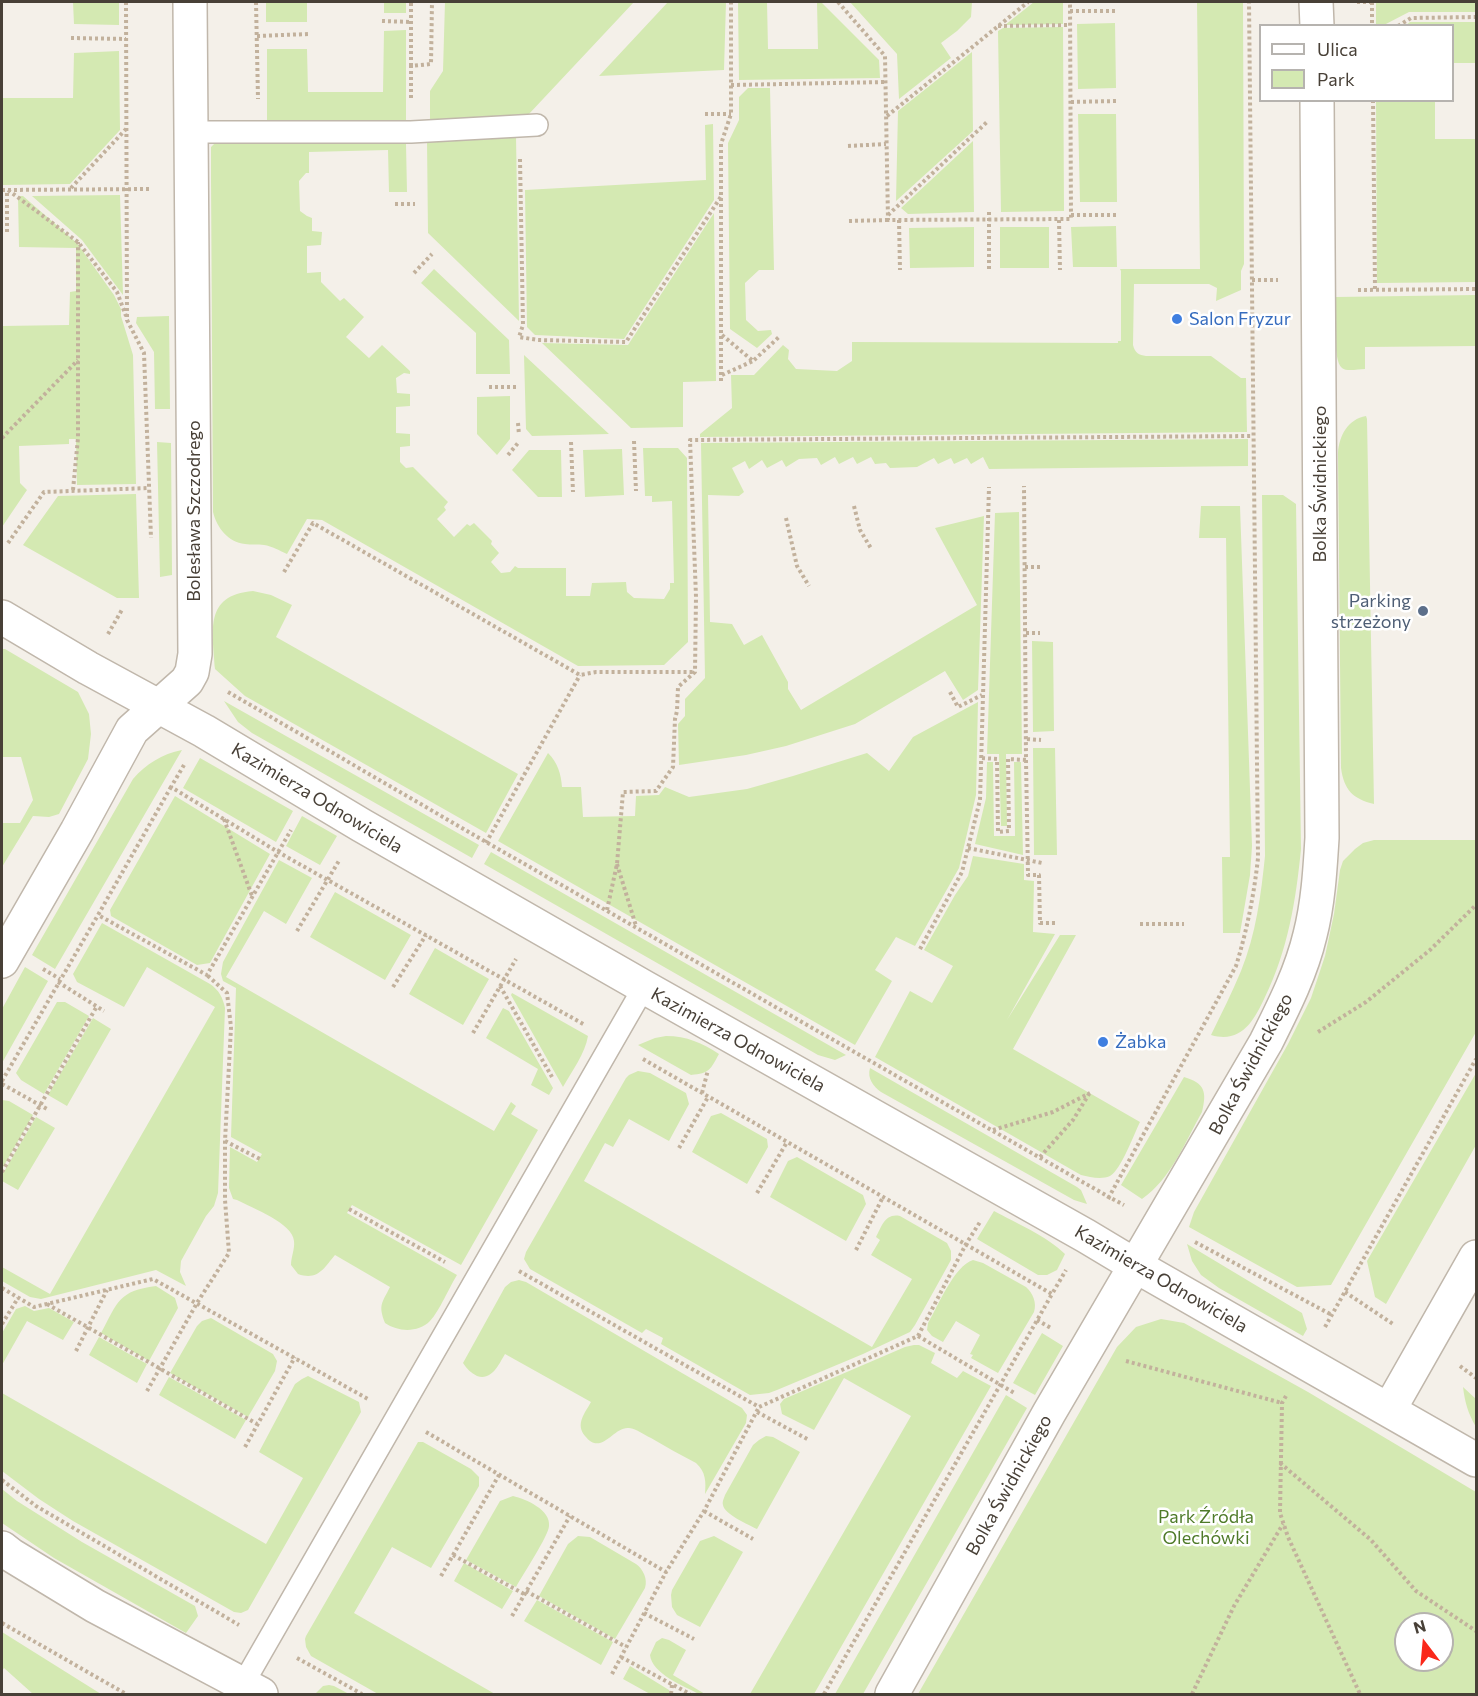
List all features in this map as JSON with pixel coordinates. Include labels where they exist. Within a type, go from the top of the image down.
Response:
[{"type":"street","name":"Bolesława Szczodrego","points":[[190,2],[195,654],[192,672]]},
{"type":"street","points":[[1317,2],[1317,24]]},
{"type":"street","name":"Bolka Świdnickiego","points":[[892,1695],[1049,1413],[1258,1057],[1284,1006],[1310,936],[1320,872],[1322,838],[1317,102]]},
{"type":"street","name":"Kazimierza Odnowiciela","points":[[2,617],[88,668],[204,731],[311,796],[644,987],[1086,1236],[1476,1460]]},
{"type":"street","points":[[2,961],[77,831],[132,729],[187,681],[192,672]]},
{"type":"street","points":[[1389,1410],[1476,1257]]},
{"type":"street","points":[[2,1548],[95,1606],[252,1689]]},
{"type":"lane","points":[[191,132],[411,132],[528,126]]},
{"type":"lane","points":[[252,1689],[268,1641],[644,987]]},
{"type":"path","points":[[126,2],[127,320]]},
{"type":"path","points":[[256,2],[259,133]]},
{"type":"path","points":[[411,2],[411,132]]},
{"type":"path","points":[[411,66],[431,64],[432,2]]},
{"type":"path","points":[[722,381],[722,144],[731,114],[731,2]]},
{"type":"path","points":[[838,2],[885,56],[888,218]]},
{"type":"path","points":[[886,116],[1028,2]]},
{"type":"path","points":[[849,221],[888,218],[899,220],[1071,219],[1070,2]]},
{"type":"path","points":[[1109,1197],[1236,966],[1251,912],[1258,858],[1249,2]]},
{"type":"path","points":[[1372,2],[1372,24]]},
{"type":"path","points":[[1070,11],[1117,11]]},
{"type":"path","points":[[1401,24],[1411,18],[1476,17]]},
{"type":"path","points":[[382,21],[411,22]]},
{"type":"path","points":[[998,26],[1070,25]]},
{"type":"path","points":[[257,36],[309,34]]},
{"type":"path","points":[[71,38],[126,39]]},
{"type":"path","points":[[731,85],[886,82]]},
{"type":"path","points":[[1071,102],[1118,101]]},
{"type":"path","points":[[1373,102],[1375,289]]},
{"type":"path","points":[[705,114],[731,114]]},
{"type":"path","points":[[888,218],[987,122]]},
{"type":"path","points":[[528,126],[523,326],[519,337],[538,340],[626,342],[722,195]]},
{"type":"path","points":[[70,189],[127,127]]},
{"type":"path","points":[[848,146],[886,144]]},
{"type":"path","points":[[2,190],[128,188],[191,190]]},
{"type":"path","points":[[7,190],[7,232]]},
{"type":"path","points":[[7,190],[78,242],[117,292],[127,320],[144,353],[151,546]]},
{"type":"path","points":[[394,204],[415,204]]},
{"type":"path","points":[[988,212],[989,269]]},
{"type":"path","points":[[1071,215],[1119,216]]},
{"type":"path","points":[[1059,219],[1060,270]]},
{"type":"path","points":[[899,220],[900,270]]},
{"type":"path","points":[[73,490],[78,438],[78,242]]},
{"type":"path","points":[[414,273],[432,254]]},
{"type":"path","points":[[1318,290],[1476,289]]},
{"type":"path","points":[[722,335],[753,361]]},
{"type":"path","points":[[722,375],[753,361],[779,337]]},
{"type":"path","points":[[2,438],[78,360]]},
{"type":"path","points":[[489,387],[518,387]]},
{"type":"path","points":[[518,423],[519,435]]},
{"type":"path","points":[[607,910],[617,864],[623,792],[656,791],[673,767],[678,687],[695,672],[696,597],[690,440],[1253,436]]},
{"type":"path","points":[[634,441],[636,491]]},
{"type":"path","points":[[571,442],[573,492]]},
{"type":"path","points":[[508,455],[518,443]]},
{"type":"path","points":[[1024,486],[1028,875],[1039,875],[1040,923],[1056,923]]},
{"type":"path","points":[[920,949],[962,872],[980,800],[989,487]]},
{"type":"path","points":[[8,543],[44,492],[149,488]]},
{"type":"path","points":[[854,506],[860,530],[872,550]]},
{"type":"path","points":[[786,518],[796,564],[808,586]]},
{"type":"path","points":[[284,572],[313,523],[580,675],[596,672],[695,672]]},
{"type":"path","points":[[1025,567],[1040,567]]},
{"type":"path","points":[[1026,633],[1040,633]]},
{"type":"path","points":[[192,672],[486,843],[636,926],[1109,1197],[1332,1315]]},
{"type":"path","points":[[464,884],[580,675]]},
{"type":"path","points":[[950,692],[958,707],[982,695]]},
{"type":"path","points":[[1027,739],[1041,740]]},
{"type":"path","points":[[982,758],[997,759],[998,832],[1009,831],[1008,759],[1026,760]]},
{"type":"path","points":[[47,1109],[2,1083],[171,787]]},
{"type":"path","points":[[207,975],[311,796]]},
{"type":"path","points":[[224,819],[252,897]]},
{"type":"path","points":[[297,931],[361,825]]},
{"type":"path","points":[[968,849],[1042,863]]},
{"type":"path","points":[[617,864],[636,926]]},
{"type":"path","points":[[1258,1057],[1282,1054],[1366,1002],[1430,950],[1476,905]]},
{"type":"path","points":[[98,915],[207,975],[226,993],[231,1027],[225,1140],[225,1200],[229,1253],[197,1303],[147,1391]]},
{"type":"path","points":[[1140,924],[1184,924]]},
{"type":"path","points":[[473,1033],[536,925]]},
{"type":"path","points":[[393,987],[426,935]]},
{"type":"path","points":[[58,982],[104,1011]]},
{"type":"path","points":[[500,986],[572,1112]]},
{"type":"path","points":[[2,1172],[97,1006]]},
{"type":"path","points":[[1360,1695],[1288,1537],[1280,1513],[1282,1403],[1476,1059]]},
{"type":"path","points":[[992,1130],[1053,1112],[1090,1093],[1073,1120],[1040,1157]]},
{"type":"path","points":[[679,1148],[708,1097]]},
{"type":"path","points":[[225,1140],[260,1159]]},
{"type":"path","points":[[757,1193],[787,1142]]},
{"type":"path","points":[[511,1267],[759,1407],[918,1336],[966,1245],[1000,1188]]},
{"type":"path","points":[[856,1250],[883,1197]]},
{"type":"path","points":[[349,1209],[476,1279]]},
{"type":"path","points":[[2,1288],[34,1307]]},
{"type":"path","points":[[76,1351],[107,1289]]},
{"type":"path","points":[[824,1695],[1052,1294]]},
{"type":"path","points":[[2,1324],[18,1298]]},
{"type":"path","points":[[46,1304],[257,1424]]},
{"type":"path","points":[[1037,1320],[1112,1357],[1282,1403]]},
{"type":"path","points":[[918,1336],[1049,1413]]},
{"type":"path","points":[[245,1447],[295,1357]]},
{"type":"path","points":[[757,1412],[809,1440]]},
{"type":"path","points":[[1280,1463],[1371,1540],[1416,1591],[1476,1630]]},
{"type":"path","points":[[441,1576],[499,1475]]},
{"type":"path","points":[[2,1480],[36,1506],[362,1695]]},
{"type":"path","points":[[704,1511],[753,1539]]},
{"type":"path","points":[[512,1616],[570,1516]]},
{"type":"path","points":[[1192,1695],[1234,1606],[1283,1524]]},
{"type":"path","points":[[453,1555],[626,1647]]},
{"type":"path","points":[[612,1674],[666,1572]]},
{"type":"path","points":[[644,1613],[694,1639]]},
{"type":"path","points":[[2,1623],[117,1692],[126,1695]]},
{"type":"path","points":[[621,1656],[690,1695]]},
{"type":"path","points":[[671,1695],[672,1685]]},
{"type":"green space","points":[[73,2],[119,2],[119,25],[74,24]]},
{"type":"green space","points":[[266,2],[307,2],[307,22],[266,22]]},
{"type":"green space","points":[[384,2],[406,2],[406,13],[384,13]]},
{"type":"green space","points":[[445,2],[634,2],[528,115],[430,120],[430,91],[443,71]]},
{"type":"green space","points":[[668,2],[726,2],[724,70],[599,76]]},
{"type":"green space","points":[[738,2],[767,2],[768,49],[818,49],[817,2],[821,2],[879,60],[880,78],[739,80]]},
{"type":"green space","points":[[850,2],[972,2],[971,17],[941,43],[951,58],[899,99],[897,54]]},
{"type":"green space","points":[[1034,2],[1063,2],[1063,24],[1005,25]]},
{"type":"green space","points":[[1197,2],[1243,2],[1244,264],[1241,271],[1241,290],[1216,301],[1217,288],[1209,284],[1134,284],[1133,345],[1138,353],[1146,356],[1211,356],[1241,378],[1246,378],[1247,432],[700,437],[700,434],[732,408],[731,375],[754,375],[783,345],[789,350],[788,359],[796,369],[837,371],[852,361],[852,342],[1118,343],[1121,341],[1120,269],[1200,269]]},
{"type":"green space","points":[[1376,2],[1476,2],[1476,12],[1409,12],[1386,24],[1376,24]]},
{"type":"green space","points":[[1410,22],[1476,22],[1476,63],[1454,63],[1454,24],[1407,24]]},
{"type":"green space","points":[[1115,23],[1116,88],[1078,89],[1077,24]]},
{"type":"green space","points":[[1063,27],[1064,211],[1001,212],[998,31],[1003,28]]},
{"type":"green space","points":[[406,30],[406,120],[267,121],[267,49],[307,49],[308,92],[383,92],[384,31]]},
{"type":"green space","points":[[119,51],[120,130],[70,184],[2,185],[2,98],[73,98],[74,53]]},
{"type":"green space","points":[[972,52],[973,131],[896,201],[898,111]]},
{"type":"green space","points":[[748,88],[770,88],[774,270],[759,270],[745,283],[746,320],[758,331],[771,330],[772,334],[757,348],[730,329],[728,143],[739,120],[739,97]]},
{"type":"green space","points":[[1376,102],[1435,102],[1435,139],[1476,139],[1476,282],[1377,283]]},
{"type":"green space","points":[[1078,114],[1116,114],[1117,202],[1080,202]]},
{"type":"green space","points":[[713,124],[714,200],[624,339],[535,335],[527,327],[525,190],[706,180],[705,125]]},
{"type":"green space","points":[[516,136],[519,321],[428,233],[427,141]]},
{"type":"green space","points":[[973,141],[974,212],[908,214],[901,208]]},
{"type":"green space","points":[[216,142],[402,142],[406,144],[407,192],[389,192],[388,150],[309,152],[309,173],[306,173],[299,181],[300,211],[312,218],[312,231],[322,232],[321,245],[307,246],[307,273],[321,272],[321,282],[340,301],[344,298],[364,317],[346,337],[369,358],[382,345],[410,371],[410,374],[404,373],[396,378],[397,393],[410,394],[410,406],[396,407],[396,433],[410,434],[410,446],[400,447],[400,462],[406,468],[413,467],[448,502],[444,507],[446,510],[437,519],[454,537],[467,524],[470,526],[474,523],[492,541],[491,544],[499,553],[491,562],[501,573],[510,572],[515,566],[518,568],[566,568],[566,596],[590,596],[592,583],[626,582],[627,592],[634,598],[664,599],[670,589],[670,583],[674,583],[672,501],[652,502],[652,496],[645,496],[643,448],[678,448],[687,458],[688,642],[664,665],[578,666],[322,520],[307,519],[287,554],[273,547],[239,543],[224,533],[213,512],[211,147]]},
{"type":"green space","points":[[120,195],[123,295],[82,240],[32,196]]},
{"type":"green space","points":[[18,196],[23,196],[77,243],[114,295],[121,309],[133,355],[136,484],[77,485],[76,439],[69,439],[69,444],[19,446],[20,483],[27,490],[2,527],[2,326],[69,325],[70,292],[76,291],[76,248],[19,247]]},
{"type":"green space","points":[[714,213],[716,381],[683,382],[683,427],[631,428],[542,343],[628,345]]},
{"type":"green space","points":[[1116,226],[1117,267],[1073,267],[1071,227]]},
{"type":"green space","points":[[974,227],[974,267],[910,268],[909,228]]},
{"type":"green space","points":[[1000,227],[1049,227],[1049,268],[1000,268]]},
{"type":"green space","points":[[434,269],[509,340],[510,374],[476,374],[476,333],[421,283]]},
{"type":"green space","points":[[1476,295],[1476,346],[1365,347],[1365,369],[1347,370],[1339,363],[1335,323],[1336,297]]},
{"type":"green space","points":[[169,316],[170,409],[155,409],[154,352],[136,323],[137,317]]},
{"type":"green space","points":[[524,355],[609,434],[532,436],[526,429]]},
{"type":"green space","points":[[510,396],[510,439],[497,455],[477,434],[477,397]]},
{"type":"green space","points":[[1366,416],[1374,804],[1360,799],[1347,788],[1341,768],[1338,453],[1340,440],[1349,425]]},
{"type":"green space","points":[[1248,439],[1248,466],[989,469],[983,457],[971,464],[967,458],[954,464],[951,458],[938,464],[934,458],[917,467],[890,468],[886,463],[875,464],[871,457],[857,464],[853,457],[839,464],[835,457],[821,465],[817,458],[799,459],[786,467],[782,460],[767,468],[762,460],[749,469],[745,461],[732,468],[744,492],[739,496],[708,495],[710,622],[732,624],[744,645],[762,635],[788,682],[788,689],[801,710],[977,605],[935,528],[984,516],[978,690],[963,700],[945,671],[855,724],[786,746],[746,755],[679,765],[678,724],[685,716],[685,699],[705,678],[701,443]]},
{"type":"green space","points":[[157,442],[171,443],[172,575],[160,577]]},
{"type":"green space","points":[[622,449],[624,495],[585,497],[583,450]]},
{"type":"green space","points":[[529,450],[561,450],[562,497],[538,497],[512,470]]},
{"type":"green space","points":[[136,494],[139,598],[117,598],[23,545],[58,496]]},
{"type":"green space","points":[[1262,495],[1283,495],[1296,504],[1301,849],[1290,924],[1273,979],[1251,1022],[1238,1033],[1221,1037],[1211,1035],[1238,979],[1251,943],[1260,900],[1265,856]]},
{"type":"green space","points":[[1201,506],[1240,506],[1252,846],[1250,875],[1240,933],[1223,933],[1222,857],[1230,857],[1226,538],[1199,538]]},
{"type":"green space","points":[[1019,512],[1022,754],[1006,754],[1007,826],[1001,826],[999,754],[987,754],[995,513]]},
{"type":"green space","points":[[253,591],[271,595],[292,605],[276,637],[518,774],[486,833],[245,696],[215,669],[213,629],[218,608],[237,594]]},
{"type":"green space","points":[[1032,641],[1053,642],[1054,731],[1033,732]]},
{"type":"green space","points":[[2,649],[78,692],[89,714],[91,734],[88,759],[59,814],[49,817],[33,816],[2,867],[2,823],[20,823],[33,800],[21,757],[2,757]]},
{"type":"green space","points":[[224,701],[479,845],[472,858],[252,733],[238,722]]},
{"type":"green space","points":[[978,702],[976,795],[959,868],[915,946],[896,937],[875,970],[892,981],[855,1045],[498,841],[548,753],[558,769],[562,787],[581,787],[583,817],[635,816],[636,796],[659,795],[665,787],[689,797],[747,789],[867,753],[889,771],[913,737]]},
{"type":"green space","points":[[1033,748],[1055,748],[1057,855],[1034,855]]},
{"type":"green space","points":[[182,750],[55,969],[32,955],[133,779],[155,760]]},
{"type":"green space","points":[[200,758],[293,811],[276,842],[183,788]]},
{"type":"green space","points":[[987,762],[993,762],[994,836],[1015,836],[1014,762],[1021,762],[1023,855],[975,844],[986,798]]},
{"type":"green space","points":[[175,796],[270,854],[210,963],[197,965],[111,916],[110,910]]},
{"type":"green space","points":[[302,816],[337,836],[320,865],[286,846]]},
{"type":"green space","points":[[1374,840],[1476,840],[1476,1032],[1331,1285],[1297,1287],[1189,1227],[1194,1212],[1288,1044],[1311,998],[1325,956],[1343,861],[1363,843]]},
{"type":"green space","points":[[491,852],[846,1055],[835,1060],[818,1055],[484,864]]},
{"type":"green space","points":[[973,856],[1024,864],[1024,880],[1034,881],[1033,932],[1055,934],[1007,1020],[1060,935],[1076,935],[1013,1049],[1140,1122],[1123,1159],[1110,1176],[1099,1178],[1081,1175],[875,1057],[910,991],[932,1003],[953,966],[924,950],[968,876]]},
{"type":"green space","points":[[279,860],[312,878],[286,924],[264,911],[226,977],[494,1131],[511,1102],[516,1106],[511,1114],[538,1130],[461,1265],[352,1205],[347,1213],[457,1275],[433,1317],[420,1328],[408,1330],[385,1323],[382,1304],[390,1287],[335,1255],[320,1272],[311,1276],[298,1274],[291,1265],[294,1244],[292,1234],[271,1217],[233,1199],[229,1188],[230,1147],[257,1162],[262,1154],[231,1137],[236,988],[223,981],[221,974],[223,962]]},
{"type":"green space","points":[[335,892],[411,935],[385,980],[310,937]]},
{"type":"green space","points":[[102,923],[210,984],[222,998],[225,1008],[218,1193],[214,1206],[181,1261],[180,1272],[186,1286],[156,1270],[41,1299],[30,1297],[2,1281],[2,1267],[50,1294],[215,1007],[147,967],[124,1007],[77,982],[73,974]]},
{"type":"green space","points":[[435,948],[489,979],[463,1025],[409,994]]},
{"type":"green space","points":[[25,967],[48,981],[2,1063],[2,1009]]},
{"type":"green space","points":[[512,993],[588,1036],[581,1056],[563,1087],[511,995]]},
{"type":"green space","points":[[57,1002],[65,1002],[89,1016],[44,1094],[21,1080],[16,1073]]},
{"type":"green space","points":[[503,1008],[509,1011],[553,1088],[549,1095],[531,1085],[538,1069],[486,1038]]},
{"type":"green space","points":[[93,1018],[111,1029],[67,1106],[48,1095]]},
{"type":"green space","points":[[666,1036],[694,1041],[719,1054],[709,1070],[691,1075],[638,1045]]},
{"type":"green space","points":[[870,1068],[1077,1187],[1081,1190],[1087,1204],[1074,1200],[881,1092],[871,1082]]},
{"type":"green space","points":[[638,1071],[650,1073],[686,1093],[689,1104],[669,1141],[629,1119],[613,1147],[605,1143],[584,1181],[872,1347],[912,1279],[871,1255],[880,1240],[876,1237],[887,1218],[900,1216],[947,1243],[951,1251],[951,1260],[910,1332],[777,1390],[750,1395],[661,1344],[663,1338],[646,1329],[642,1333],[530,1269],[524,1259],[526,1252],[626,1078]]},
{"type":"green space","points":[[1476,1073],[1476,1145],[1386,1304],[1375,1297],[1367,1261]]},
{"type":"green space","points":[[1184,1077],[1196,1082],[1203,1089],[1202,1112],[1169,1171],[1142,1199],[1121,1185]]},
{"type":"green space","points":[[2,1100],[9,1101],[33,1115],[2,1169]]},
{"type":"green space","points":[[721,1113],[767,1139],[768,1147],[747,1184],[692,1152],[711,1116]]},
{"type":"green space","points":[[36,1117],[55,1128],[18,1190],[2,1181],[2,1175]]},
{"type":"green space","points":[[797,1157],[863,1195],[866,1204],[846,1241],[770,1197],[788,1161]]},
{"type":"green space","points":[[994,1211],[1058,1247],[1065,1254],[1057,1270],[1047,1275],[1038,1275],[977,1239]]},
{"type":"green space","points":[[1187,1244],[1302,1313],[1307,1329],[1303,1336],[1219,1288],[1201,1275],[1192,1261]]},
{"type":"green space","points":[[973,1260],[983,1263],[1026,1287],[1035,1302],[1034,1312],[998,1373],[971,1358],[973,1355],[970,1354],[980,1335],[956,1321],[943,1342],[927,1330],[928,1323],[953,1278],[959,1270]]},
{"type":"green space","points":[[519,1280],[742,1408],[747,1415],[746,1423],[705,1494],[705,1477],[696,1463],[638,1431],[623,1429],[602,1442],[591,1442],[582,1432],[581,1423],[591,1402],[505,1354],[494,1371],[487,1376],[477,1376],[468,1369],[463,1363],[505,1287]]},
{"type":"green space","points":[[156,1286],[175,1298],[178,1308],[149,1361],[101,1333],[111,1313],[126,1295],[143,1288]]},
{"type":"green space","points":[[25,1306],[34,1311],[49,1308],[74,1322],[63,1340],[27,1321],[2,1365],[2,1333],[16,1309]]},
{"type":"green space","points":[[211,1318],[273,1354],[277,1361],[275,1371],[248,1417],[170,1373],[197,1326],[202,1321]]},
{"type":"green space","name":"Park Źródła Olechówki","points":[[1161,1319],[1184,1323],[1308,1392],[1476,1492],[1476,1694],[918,1694],[1117,1347],[1136,1327]]},
{"type":"green space","points":[[1042,1333],[1063,1346],[1035,1395],[1013,1383]]},
{"type":"green space","points":[[99,1337],[147,1364],[137,1383],[89,1355]]},
{"type":"green space","points":[[914,1345],[935,1353],[931,1363],[957,1378],[963,1371],[991,1386],[814,1694],[750,1694],[911,1416],[844,1378],[814,1430],[782,1414],[780,1404],[784,1399]]},
{"type":"green space","points":[[308,1376],[359,1402],[361,1412],[248,1610],[241,1613],[234,1612],[73,1521],[2,1471],[2,1393],[266,1544],[303,1478],[259,1452],[295,1384]]},
{"type":"green space","points":[[169,1377],[246,1420],[235,1439],[159,1395]]},
{"type":"green space","points":[[1463,1387],[1476,1399],[1476,1427],[1467,1408]]},
{"type":"green space","points":[[1006,1395],[1027,1408],[863,1694],[835,1694]]},
{"type":"green space","points":[[766,1436],[773,1437],[800,1452],[757,1529],[732,1515],[724,1508],[723,1503],[725,1495],[753,1445]]},
{"type":"green space","points":[[418,1442],[423,1442],[471,1469],[479,1477],[479,1486],[431,1568],[392,1547],[354,1613],[495,1694],[378,1694],[311,1656],[306,1647],[306,1636]]},
{"type":"green space","points":[[2,1489],[82,1542],[195,1606],[198,1616],[186,1633],[54,1558],[2,1523]]},
{"type":"green space","points":[[513,1496],[542,1510],[549,1520],[548,1531],[516,1587],[466,1560],[500,1501]]},
{"type":"green space","points":[[578,1536],[590,1537],[636,1564],[644,1574],[645,1588],[615,1639],[539,1596],[568,1544]]},
{"type":"green space","points":[[714,1536],[743,1552],[700,1627],[677,1615],[672,1607],[671,1595],[700,1541]]},
{"type":"green space","points":[[464,1563],[513,1591],[502,1609],[454,1581]]},
{"type":"green space","points":[[537,1600],[613,1642],[601,1665],[524,1621]]},
{"type":"green space","points":[[2,1632],[101,1694],[33,1694],[4,1668],[2,1671]]},
{"type":"green space","points":[[662,1638],[686,1650],[673,1675],[705,1694],[699,1694],[677,1683],[656,1668],[650,1655],[656,1642]]},
{"type":"green space","points":[[630,1666],[669,1690],[669,1694],[650,1694],[623,1679]]},
{"type":"green space","points":[[329,1685],[349,1694],[315,1694],[323,1686]]},
{"type":"place","name":"Salon Fryzur","points":[[1177,319]]},
{"type":"place","name":"Parking strzeżony","points":[[1423,611]]},
{"type":"place","name":"Żabka","points":[[1103,1042]]}]
